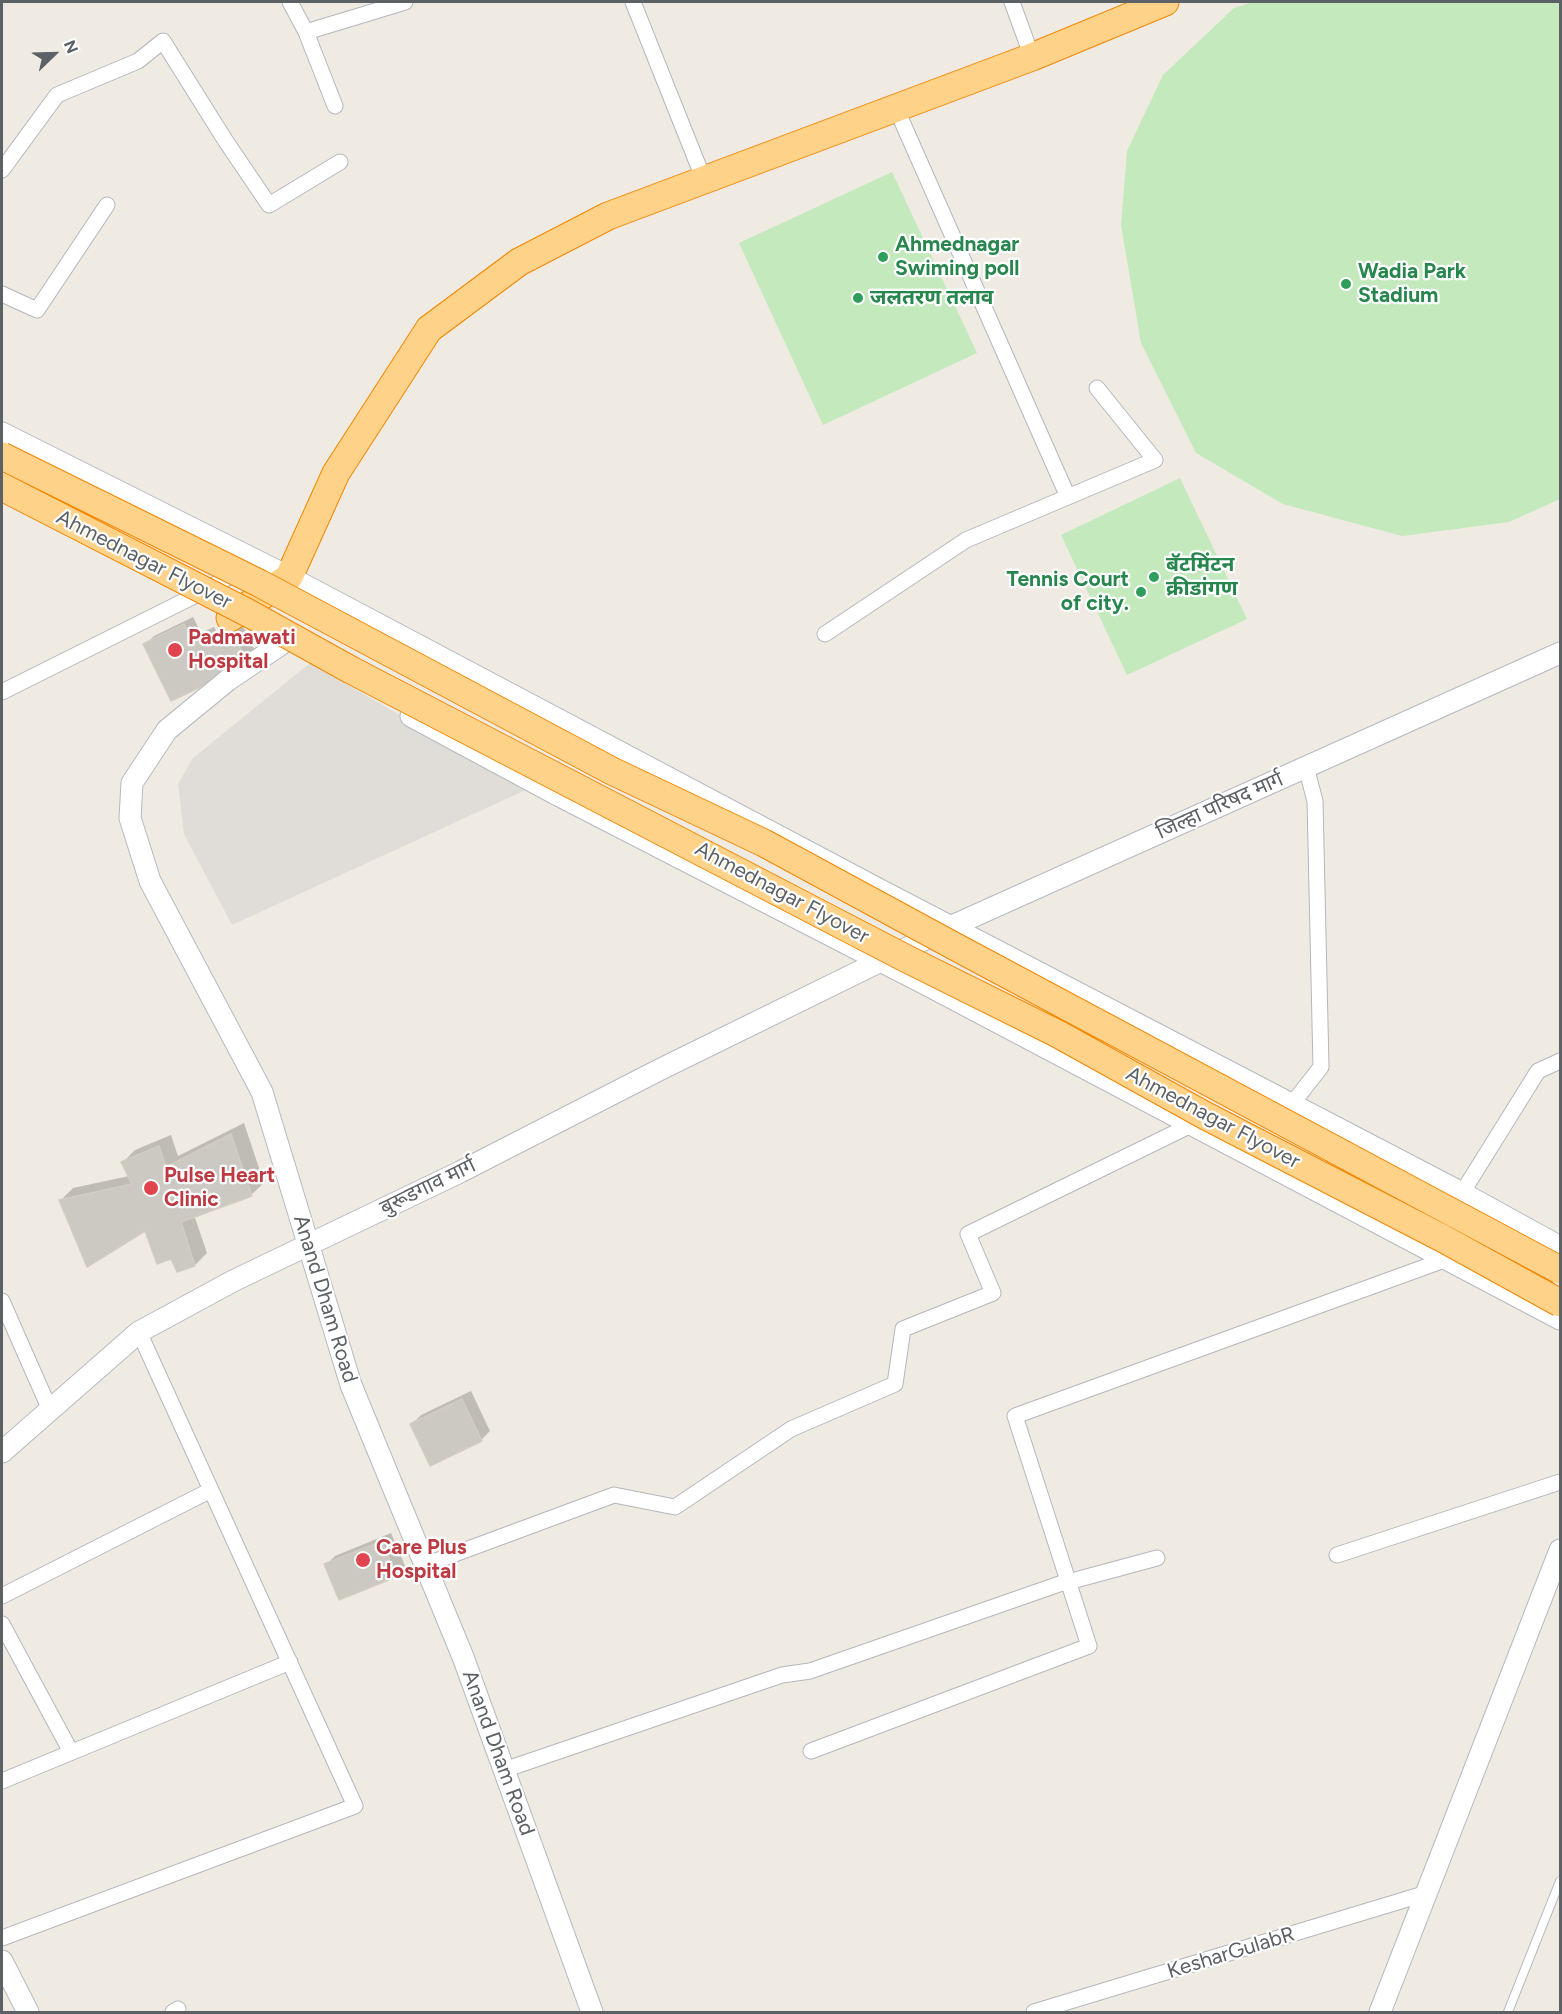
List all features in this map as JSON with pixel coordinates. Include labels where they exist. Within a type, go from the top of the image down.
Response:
[{"type":"highway","points":[[230,618],[289,577],[336,473],[429,329],[519,262],[608,216],[1032,57],[1165,2]]},
{"type":"highway","name":"Ahmednagar Flyover","points":[[2,456],[259,582],[612,771],[764,843],[1560,1270]]},
{"type":"highway","name":"Ahmednagar Flyover","points":[[2,487],[250,614],[351,670],[905,958],[1058,1034],[1204,1115],[1560,1303]]},
{"type":"street","points":[[290,2],[306,32],[336,106]]},
{"type":"street","points":[[306,32],[405,2]]},
{"type":"street","points":[[633,2],[704,180]]},
{"type":"street","points":[[1012,2],[1032,57]]},
{"type":"street","points":[[2,170],[57,95],[138,61],[163,42],[269,204],[340,162]]},
{"type":"street","points":[[896,108],[1068,497]]},
{"type":"street","points":[[2,294],[37,310],[107,205]]},
{"type":"street","points":[[825,634],[966,540],[1155,460],[1097,388]]},
{"type":"street","points":[[2,434],[289,577],[1462,1193],[1560,1247]]},
{"type":"street","points":[[2,501],[192,597],[556,794],[881,961],[1560,1318]]},
{"type":"street","points":[[2,692],[192,597],[256,562]]},
{"type":"street","name":"Anand Dham Road","points":[[280,645],[228,680],[167,730],[132,783],[130,818],[150,881],[262,1092],[351,1384],[463,1657],[592,2013]]},
{"type":"street","name":"जिल्हा परिषद मार्ग","points":[[881,961],[952,926],[1560,653]]},
{"type":"street","points":[[1292,1104],[1321,1067],[1315,801],[1306,767]]},
{"type":"street","name":"बुरूडगाव मार्ग","points":[[2,1452],[139,1332],[233,1281],[460,1172],[661,1069],[881,961]]},
{"type":"street","points":[[1462,1193],[1538,1071],[1560,1061]]},
{"type":"street","points":[[425,1565],[614,1495],[675,1507],[791,1429],[895,1384],[903,1329],[993,1293],[968,1234],[1191,1125]]},
{"type":"street","points":[[811,1750],[1089,1646],[1015,1416],[1447,1259]]},
{"type":"street","points":[[2,1301],[50,1410]]},
{"type":"street","points":[[2,1938],[355,1806],[139,1332]]},
{"type":"street","points":[[1337,1555],[1560,1482]]},
{"type":"street","points":[[2,1596],[212,1490]]},
{"type":"street","points":[[1380,2013],[1560,1550]]},
{"type":"street","points":[[504,1770],[782,1675],[810,1671],[1068,1581],[1157,1558]]},
{"type":"street","points":[[2,1623],[71,1752]]},
{"type":"street","points":[[2,1780],[290,1662]]},
{"type":"street","name":"KesharGulabR","points":[[1034,2013],[1427,1893]]},
{"type":"street","points":[[2,1961],[28,2013]]},
{"type":"lane","points":[[1508,2013],[1560,1881]]},
{"type":"shaded area","points":[[310,663],[528,789],[232,925],[184,834],[178,784],[193,758]]},
{"type":"green space","name":"Wadia Park Stadium","points":[[1252,2],[1560,2],[1560,499],[1509,522],[1402,536],[1283,504],[1196,453],[1141,343],[1121,225],[1127,151],[1163,75],[1234,8]]},
{"type":"green space","name":"जलतरण तलाव","points":[[892,172],[977,353],[823,425],[739,243]]},
{"type":"green space","name":"बॅटमिंटन क्रीडांगण","points":[[1180,478],[1247,619],[1127,675],[1061,535]]},
{"type":"building","points":[[184,624],[192,641],[205,635],[209,644],[232,632],[248,664],[171,701],[143,644]]},
{"type":"building","points":[[231,1134],[252,1196],[181,1222],[195,1266],[177,1272],[171,1259],[157,1264],[145,1231],[87,1267],[59,1200],[132,1184],[121,1162],[159,1146],[166,1167]]},
{"type":"building","points":[[462,1399],[482,1441],[430,1466],[410,1424]]},
{"type":"building","points":[[382,1541],[396,1577],[339,1600],[324,1564]]},
{"type":"place","name":"Ahmednagar Swiming poll","points":[[883,257]]},
{"type":"place","name":"Wadia Park Stadium","points":[[1346,284]]},
{"type":"place","name":"जलतरण तलाव","points":[[858,298]]},
{"type":"place","name":"बॅटमिंटन क्रीडांगण","points":[[1154,577]]},
{"type":"place","name":"Tennis Court of city.","points":[[1141,592]]},
{"type":"place","name":"Padmawati Hospital","points":[[175,650]]},
{"type":"place","name":"Pulse Heart Clinic","points":[[151,1188]]},
{"type":"place","name":"Care Plus Hospital","points":[[363,1560]]}]
